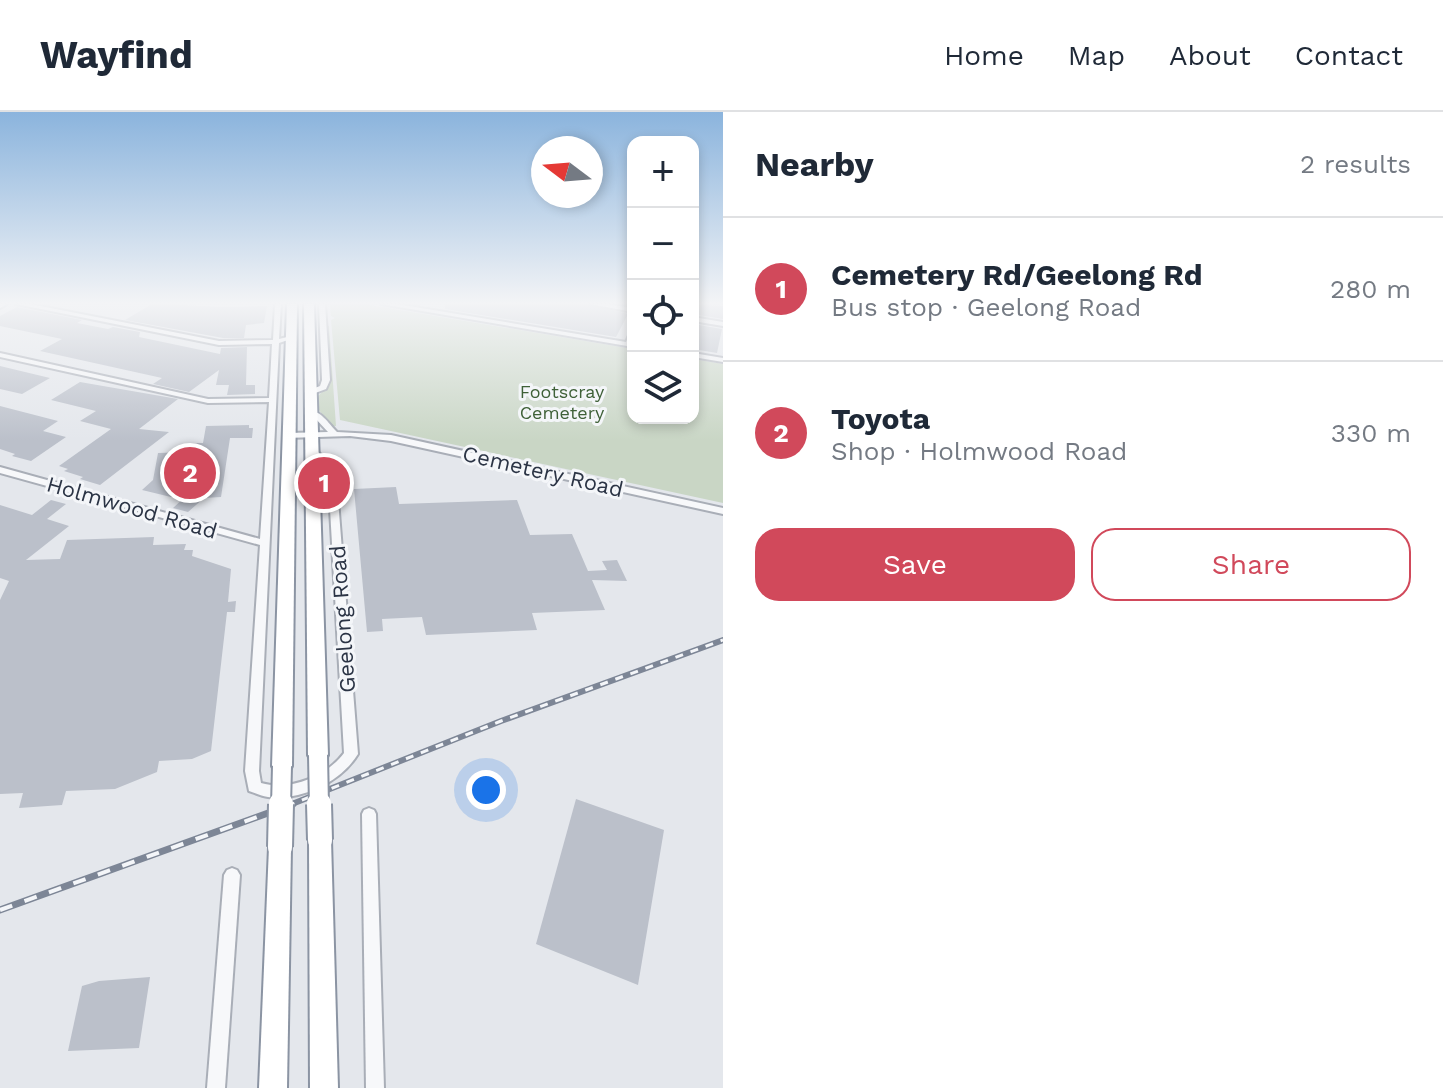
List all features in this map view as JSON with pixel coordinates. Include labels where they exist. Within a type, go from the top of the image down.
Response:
[{"type":"highway","name":"Geelong Road","points":[[273,1088],[287,488],[283,439],[290,350]]},
{"type":"highway","name":"Geelong Road","points":[[309,350],[324,1088]]},
{"type":"street","name":"Geelong Road","points":[[275,350],[273,400],[283,439],[267,497],[251,778],[254,787],[274,792],[316,782],[336,773],[351,754],[332,474],[311,442]]},
{"type":"street","name":"Geelong Road","points":[[310,393],[325,385],[324,350]]},
{"type":"street","points":[[0,355],[208,401],[273,400]]},
{"type":"street","points":[[699,356],[723,360]]},
{"type":"street","points":[[310,412],[318,416],[334,434]]},
{"type":"street","name":"Cemetery Road","points":[[311,442],[334,434],[406,441],[723,511]]},
{"type":"street","name":"Cemetery Road","points":[[283,439],[311,442],[363,436]]},
{"type":"street","name":"Holmwood Road","points":[[0,470],[264,543]]},
{"type":"street","points":[[267,497],[287,488]]},
{"type":"street","points":[[369,814],[375,1088]]},
{"type":"street","points":[[216,1088],[232,875]]},
{"type":"green space","points":[[329,350],[336,426],[331,427],[319,410],[317,397],[330,384]]},
{"type":"green space","name":"Footscray Cemetery","points":[[334,350],[627,350],[627,424],[699,424],[699,360],[723,364],[723,503],[340,420]]},
{"type":"building","points":[[199,350],[220,354],[221,350],[247,350],[246,385],[255,385],[255,394],[227,395],[229,385],[216,385],[219,370],[189,392],[153,384],[162,378],[40,351]]},
{"type":"building","points":[[0,366],[50,378],[22,394],[0,389]]},
{"type":"building","points":[[80,382],[178,399],[139,429],[169,432],[100,485],[80,479],[83,477],[64,471],[68,469],[59,466],[111,429],[80,421],[96,411],[51,400]]},
{"type":"building","points":[[0,406],[58,421],[43,431],[66,437],[31,461],[12,456],[15,454],[0,449]]},
{"type":"building","points":[[249,425],[253,428],[252,438],[230,438],[221,497],[204,498],[188,512],[173,508],[185,497],[142,490],[153,480],[158,453],[189,452],[191,443],[203,443],[206,426]]},
{"type":"building","points":[[396,487],[399,504],[517,500],[530,535],[572,534],[588,571],[607,570],[602,561],[617,560],[627,581],[592,580],[605,610],[532,613],[537,630],[426,635],[422,617],[382,619],[383,631],[367,632],[354,489]]},
{"type":"building","points":[[51,500],[66,504],[47,519],[69,526],[26,560],[60,559],[67,540],[154,537],[153,545],[186,544],[184,550],[193,550],[192,556],[231,569],[228,602],[236,601],[235,612],[227,612],[211,751],[192,759],[159,761],[157,772],[115,789],[66,791],[62,805],[19,808],[23,793],[0,794],[0,600],[9,581],[0,578],[0,505],[32,515]]},
{"type":"building","points":[[576,799],[664,830],[638,985],[536,944]]},
{"type":"building","points":[[150,977],[139,1048],[68,1051],[82,986],[99,981]]},
{"type":"railway","points":[[287,806],[501,721],[723,640]]},
{"type":"railway","points":[[0,910],[293,804]]},
{"type":"place","name":"Toyota","points":[[190,473]]},
{"type":"place","name":"Cemetery Rd/Geelong Rd","points":[[324,483]]}]
